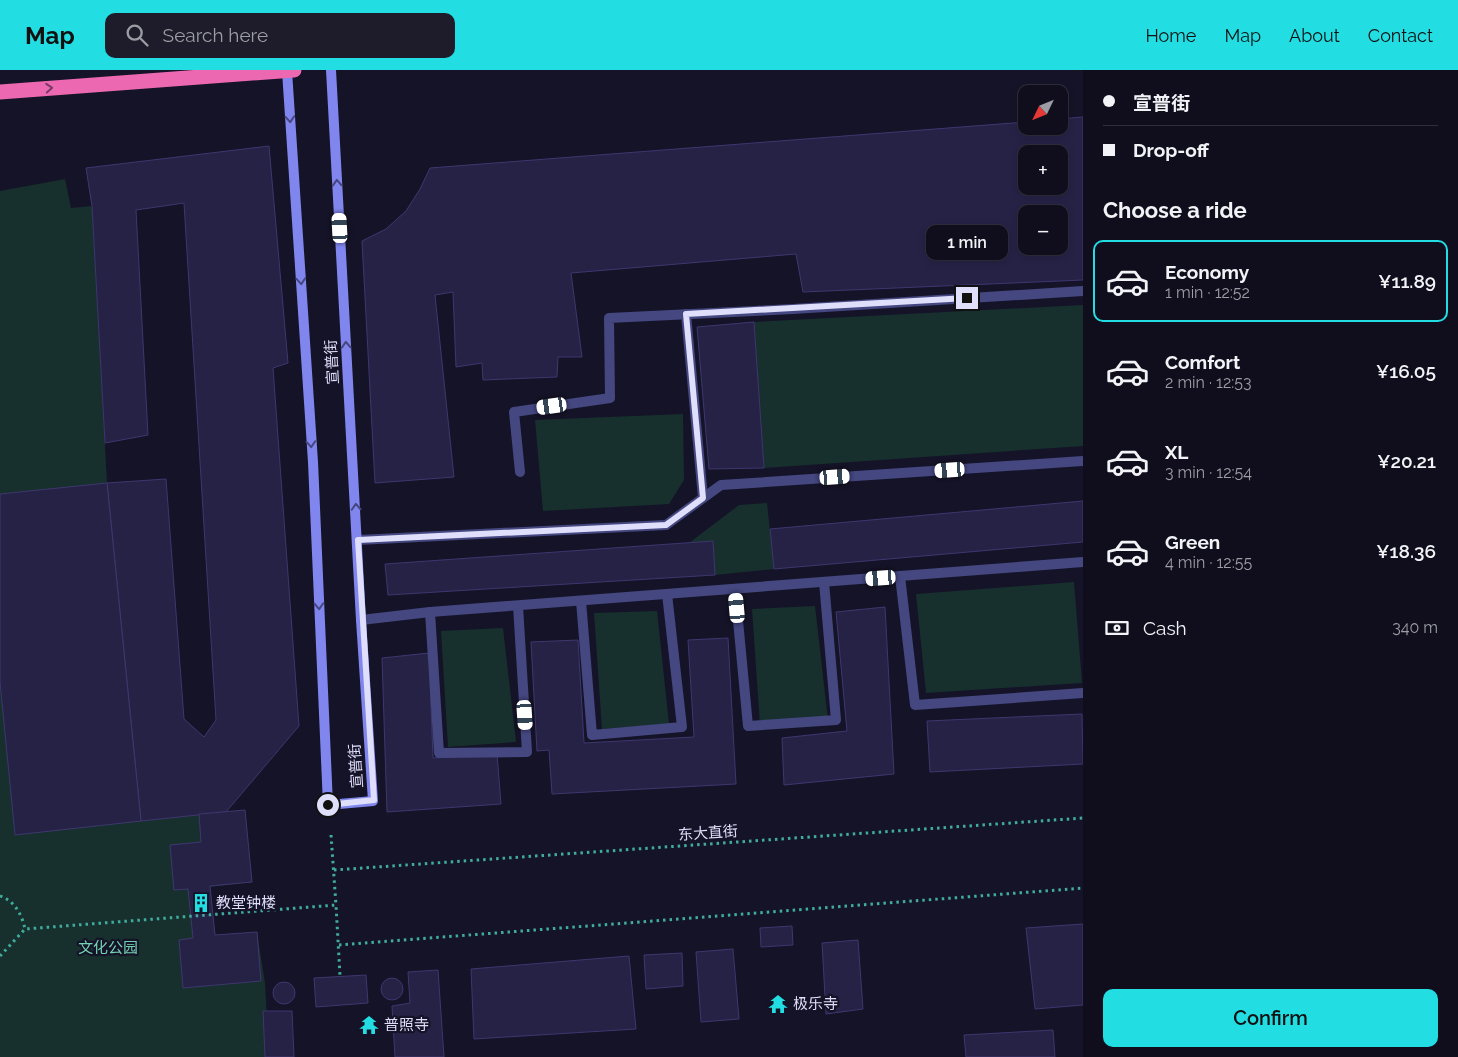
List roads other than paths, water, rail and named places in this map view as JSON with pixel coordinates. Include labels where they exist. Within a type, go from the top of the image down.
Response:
[{"type":"highway","points":[[0,92],[294,70]]},
{"type":"street","name":"宣普街","points":[[287,71],[312,462],[328,805],[374,800],[361,620],[331,70]]},
{"type":"lane","points":[[520,472],[514,412],[610,398],[609,318],[1083,291]]},
{"type":"lane","points":[[686,314],[703,498]]},
{"type":"lane","points":[[358,540],[666,525],[721,485],[1083,461]]},
{"type":"lane","points":[[361,620],[430,612],[1083,562]]},
{"type":"lane","points":[[900,576],[914,705],[1083,693]]},
{"type":"lane","points":[[735,589],[748,726],[836,720],[824,582]]},
{"type":"lane","points":[[581,601],[592,735],[682,727],[667,594]]},
{"type":"lane","points":[[430,612],[439,753],[527,752],[518,606]]},
{"type":"place","name":"教堂钟楼","points":[[201,903]]},
{"type":"place","name":"极乐寺","points":[[778,1004]]},
{"type":"place","name":"普照寺","points":[[369,1025]]},
{"type":"park label","name":"文化公园","points":[[108,948]]}]
